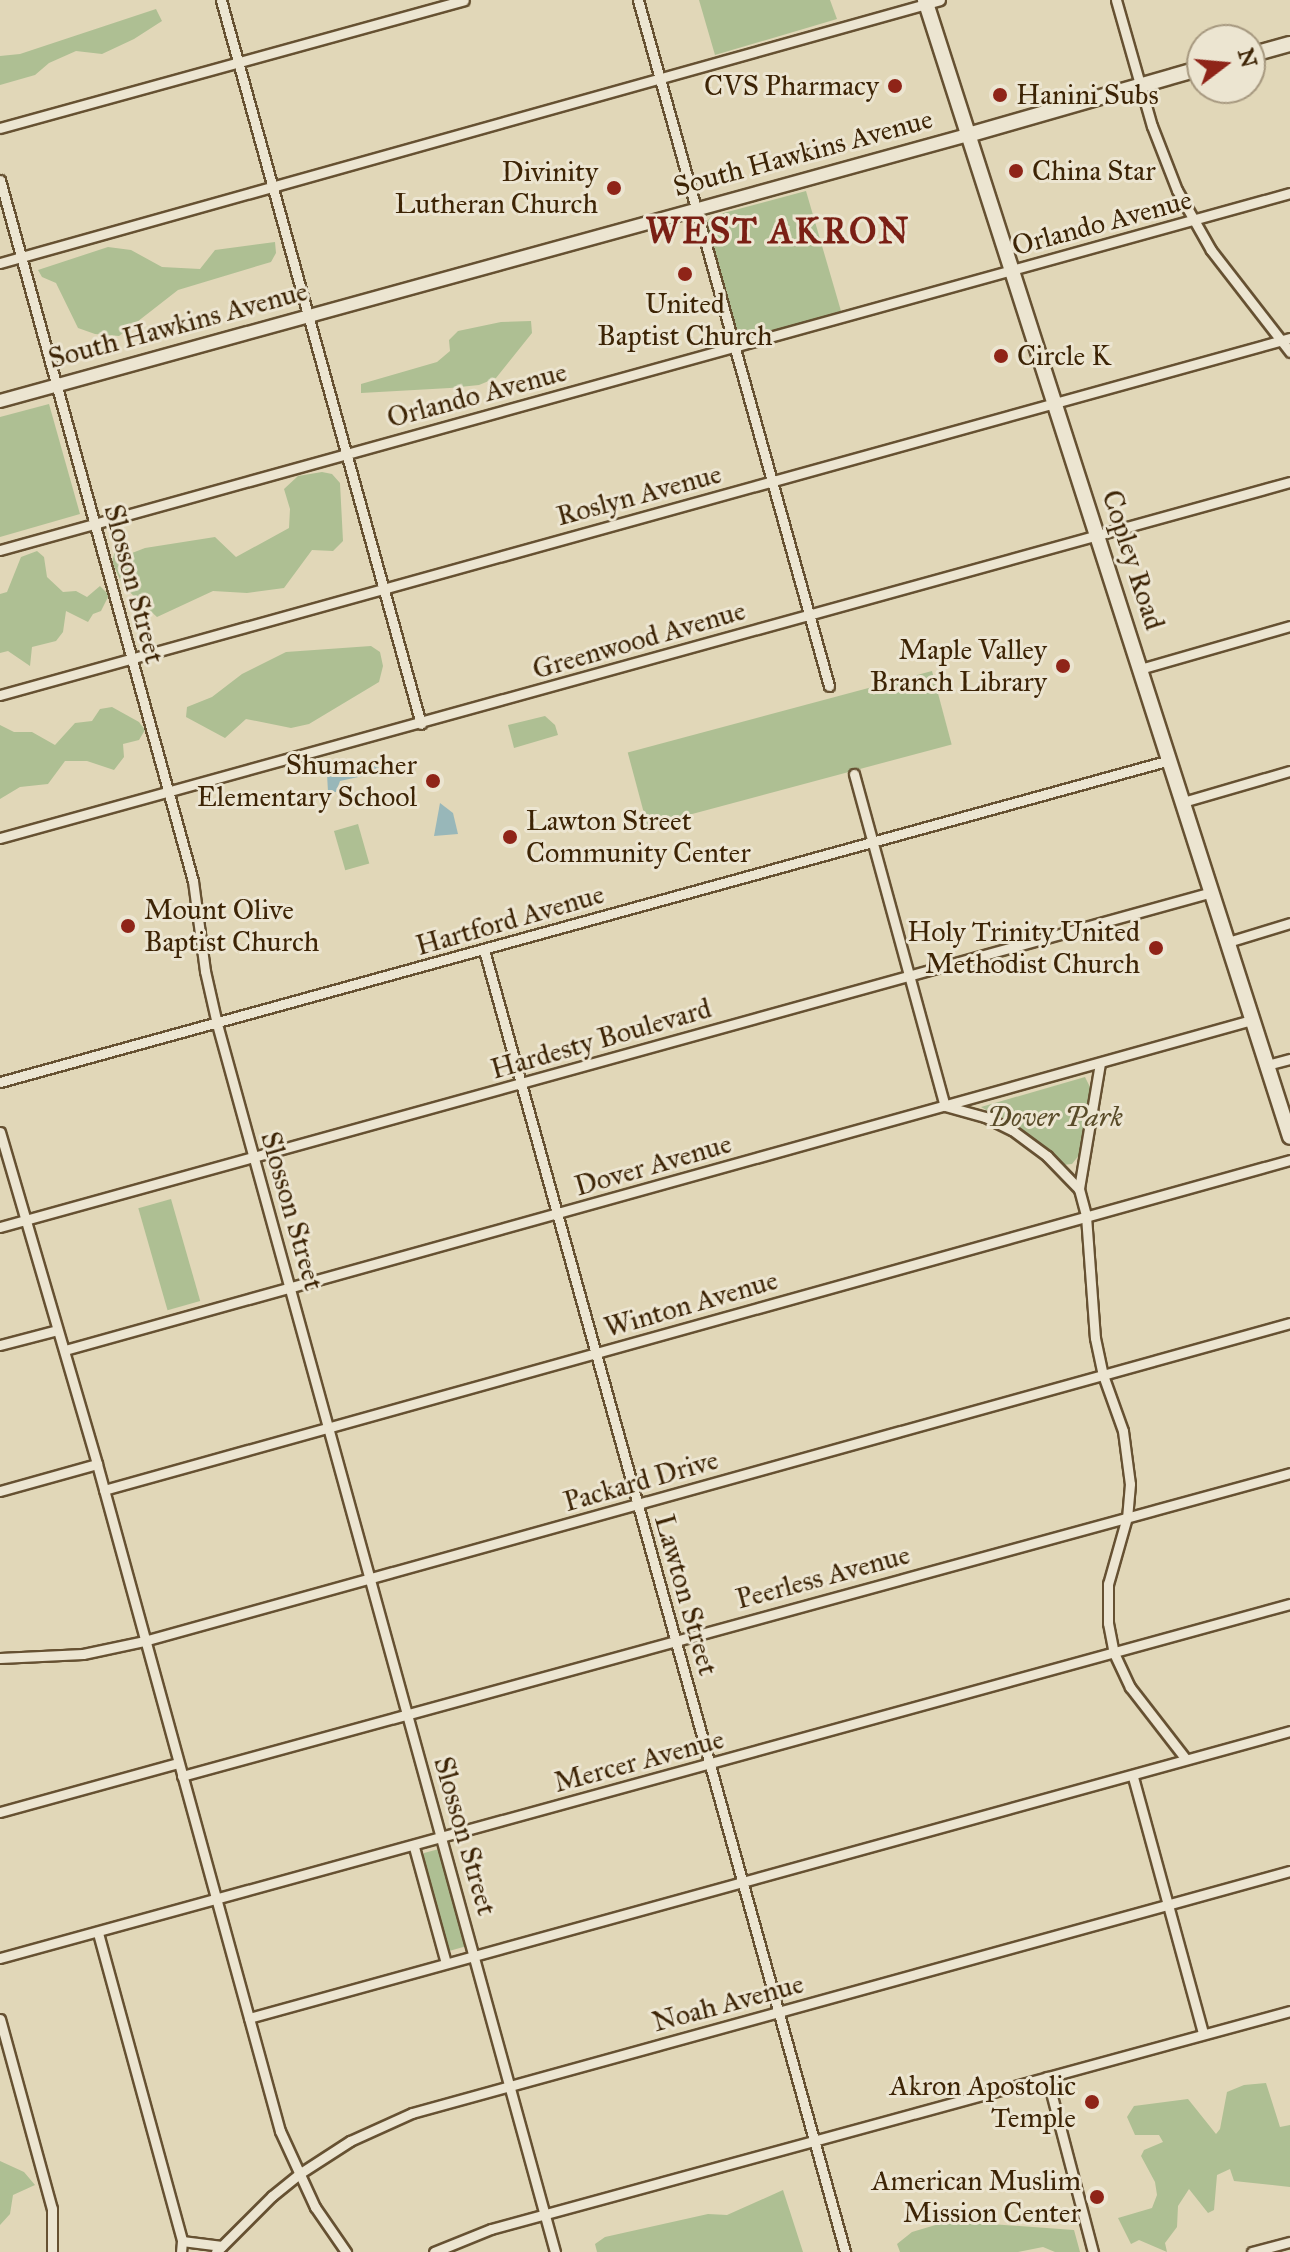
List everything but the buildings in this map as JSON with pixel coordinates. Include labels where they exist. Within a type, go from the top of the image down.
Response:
[{"type":"main road","name":"Copley Road","points":[[930,1],[968,135],[1290,1137]]},
{"type":"main road","points":[[1266,51],[1290,44]]},
{"type":"main road","name":"South Hawkins Avenue","points":[[968,135],[1186,73]]},
{"type":"street","points":[[221,0],[421,724]]},
{"type":"street","points":[[0,128],[464,0]]},
{"type":"street","points":[[638,0],[829,686]]},
{"type":"street","points":[[1116,0],[1157,141],[1193,221],[1239,289],[1285,339],[1290,352]]},
{"type":"street","points":[[0,263],[661,80],[930,1]]},
{"type":"street","name":"South Hawkins Avenue","points":[[0,401],[968,135]]},
{"type":"street","name":"Slosson Street","points":[[0,180],[196,896],[205,971],[217,1024],[555,2252]]},
{"type":"street","name":"Orlando Avenue","points":[[0,550],[1290,193]]},
{"type":"street","name":"Roslyn Avenue","points":[[0,695],[1285,339]]},
{"type":"street","name":"Greenwood Avenue","points":[[0,838],[1290,482]]},
{"type":"street","points":[[1140,669],[1290,626]]},
{"type":"street","name":"Hartford Avenue","points":[[0,1082],[1170,760]]},
{"type":"street","points":[[1183,802],[1290,771]]},
{"type":"street","points":[[854,774],[945,1106],[985,1117],[1012,1130],[1047,1156],[1079,1189]]},
{"type":"street","name":"Hardesty Boulevard","points":[[0,1227],[1212,892]]},
{"type":"street","points":[[1228,942],[1290,923]]},
{"type":"street","name":"Lawton Street","points":[[484,950],[845,2252]]},
{"type":"street","name":"Dover Avenue","points":[[65,1350],[1252,1020]]},
{"type":"street","points":[[1267,1065],[1290,1059]]},
{"type":"street","points":[[1100,1063],[1079,1189],[1086,1216],[1095,1338],[1103,1375],[1127,1446],[1127,1517],[1107,1592],[1108,1623],[1114,1653],[1134,1693],[1185,1758]]},
{"type":"street","points":[[0,1132],[97,1464],[280,2131],[299,2174],[346,2252]]},
{"type":"street","name":"Winton Avenue","points":[[104,1490],[1290,1160]]},
{"type":"street","name":"Packard Drive","points":[[0,1658],[83,1654],[144,1641],[1290,1323]]},
{"type":"street","points":[[0,1345],[57,1330]]},
{"type":"street","points":[[0,1491],[97,1464]]},
{"type":"street","name":"Peerless Avenue","points":[[182,1776],[1290,1473]]},
{"type":"street","name":"Mercer Avenue","points":[[0,1958],[414,1847],[1290,1604]]},
{"type":"street","points":[[249,2018],[1133,1777],[1185,1758],[1290,1731]]},
{"type":"street","points":[[0,1812],[178,1763]]},
{"type":"street","points":[[1133,1777],[1203,2033]]},
{"type":"street","points":[[414,1847],[446,1963]]},
{"type":"street","name":"Noah Avenue","points":[[219,2249],[299,2174],[350,2141],[398,2118],[1290,1871]]},
{"type":"street","points":[[98,1933],[181,2247],[219,2249]]},
{"type":"street","points":[[434,2252],[480,2233],[1290,2011]]},
{"type":"street","points":[[0,2019],[52,2209],[52,2252]]},
{"type":"street","points":[[1047,2077],[1093,2252]]},
{"type":"street","points":[[1252,2252],[1290,2242]]},
{"type":"green space","points":[[699,0],[830,0],[837,19],[715,55]]},
{"type":"green space","points":[[156,9],[162,21],[134,39],[102,54],[76,51],[49,63],[35,75],[0,85],[0,56],[20,54]]},
{"type":"green space","points":[[806,191],[841,311],[744,340],[737,334],[706,222],[712,216]]},
{"type":"green space","points":[[275,242],[276,253],[271,262],[178,290],[119,336],[95,334],[78,328],[56,283],[42,277],[38,270],[108,247],[131,250],[162,267],[200,269],[215,250]]},
{"type":"green space","points":[[531,321],[532,333],[496,378],[479,385],[361,393],[361,384],[437,362],[450,351],[449,340],[458,331],[501,322]]},
{"type":"green space","points":[[49,404],[80,514],[0,537],[0,417]]},
{"type":"green space","points":[[322,472],[332,474],[340,483],[343,541],[333,551],[312,550],[284,588],[247,593],[213,591],[157,617],[123,586],[112,562],[115,551],[132,553],[145,548],[215,537],[236,557],[289,528],[290,509],[284,489],[298,476]]},
{"type":"green space","points":[[37,551],[44,557],[47,577],[63,592],[76,591],[87,597],[100,586],[109,595],[101,611],[93,614],[88,622],[66,611],[63,632],[56,641],[32,647],[30,666],[8,651],[0,653],[0,594],[7,592],[21,557]]},
{"type":"green space","points":[[371,646],[380,652],[383,666],[379,682],[309,724],[291,728],[246,719],[225,738],[186,717],[187,707],[212,697],[242,674],[286,652]]},
{"type":"green space","points":[[932,671],[952,744],[647,826],[628,753]]},
{"type":"green space","points":[[112,707],[139,722],[145,730],[139,740],[123,744],[124,757],[114,770],[87,761],[65,761],[48,784],[20,787],[0,799],[0,725],[14,732],[32,732],[55,745],[75,723],[92,721],[100,709]]},
{"type":"green space","points":[[545,716],[555,725],[558,735],[514,748],[508,725]]},
{"type":"green space","points":[[358,824],[369,863],[345,870],[334,831]]},
{"type":"green space","name":"Dover Park","points":[[1085,1077],[1090,1087],[1080,1154],[1072,1164],[1062,1165],[1028,1134],[981,1107]]},
{"type":"green space","points":[[171,1199],[200,1301],[168,1310],[138,1208]]},
{"type":"green space","points":[[439,1849],[467,1946],[449,1951],[423,1857],[424,1853]]},
{"type":"green space","points":[[1266,2083],[1280,2127],[1290,2125],[1290,2187],[1234,2181],[1230,2169],[1217,2175],[1214,2210],[1208,2213],[1189,2189],[1178,2206],[1177,2227],[1165,2243],[1167,2252],[1139,2240],[1131,2244],[1118,2218],[1152,2208],[1157,2195],[1155,2182],[1141,2156],[1144,2150],[1163,2142],[1159,2135],[1135,2135],[1127,2117],[1134,2106],[1188,2099],[1216,2134],[1220,2129],[1227,2092],[1244,2085]]},
{"type":"green space","points":[[0,2161],[24,2172],[35,2185],[13,2195],[10,2214],[0,2225]]},
{"type":"green space","points":[[783,2190],[803,2252],[597,2252],[595,2244],[605,2237],[708,2214],[727,2215]]},
{"type":"green space","points":[[949,2221],[1074,2230],[1080,2252],[1055,2252],[1043,2247],[1018,2252],[900,2252],[897,2244],[912,2232]]},
{"type":"water","points":[[403,761],[414,765],[340,781],[336,792],[328,792],[327,774]]},
{"type":"water","points":[[440,803],[453,813],[458,834],[434,836]]},
{"type":"place","name":"CVS Pharmacy","points":[[895,86]]},
{"type":"place","name":"Hanini Subs","points":[[1000,95]]},
{"type":"place","name":"China Star","points":[[1016,171]]},
{"type":"place","name":"Divinity Lutheran Church","points":[[614,188]]},
{"type":"place","name":"United Baptist Church","points":[[685,274]]},
{"type":"place","name":"Circle K","points":[[1001,356]]},
{"type":"place","name":"Maple Valley Branch Library","points":[[1063,666]]},
{"type":"place","name":"Shumacher Elementary School","points":[[433,781]]},
{"type":"place","name":"Lawton Street Community Center","points":[[510,837]]},
{"type":"place","name":"Mount Olive Baptist Church","points":[[128,926]]},
{"type":"place","name":"Holy Trinity United Methodist Church","points":[[1156,948]]},
{"type":"place","name":"Akron Apostolic Temple","points":[[1092,2102]]},
{"type":"place","name":"American Muslim Mission Center","points":[[1097,2197]]},
{"type":"district","name":"WEST AKRON","points":[[778,232]]}]
